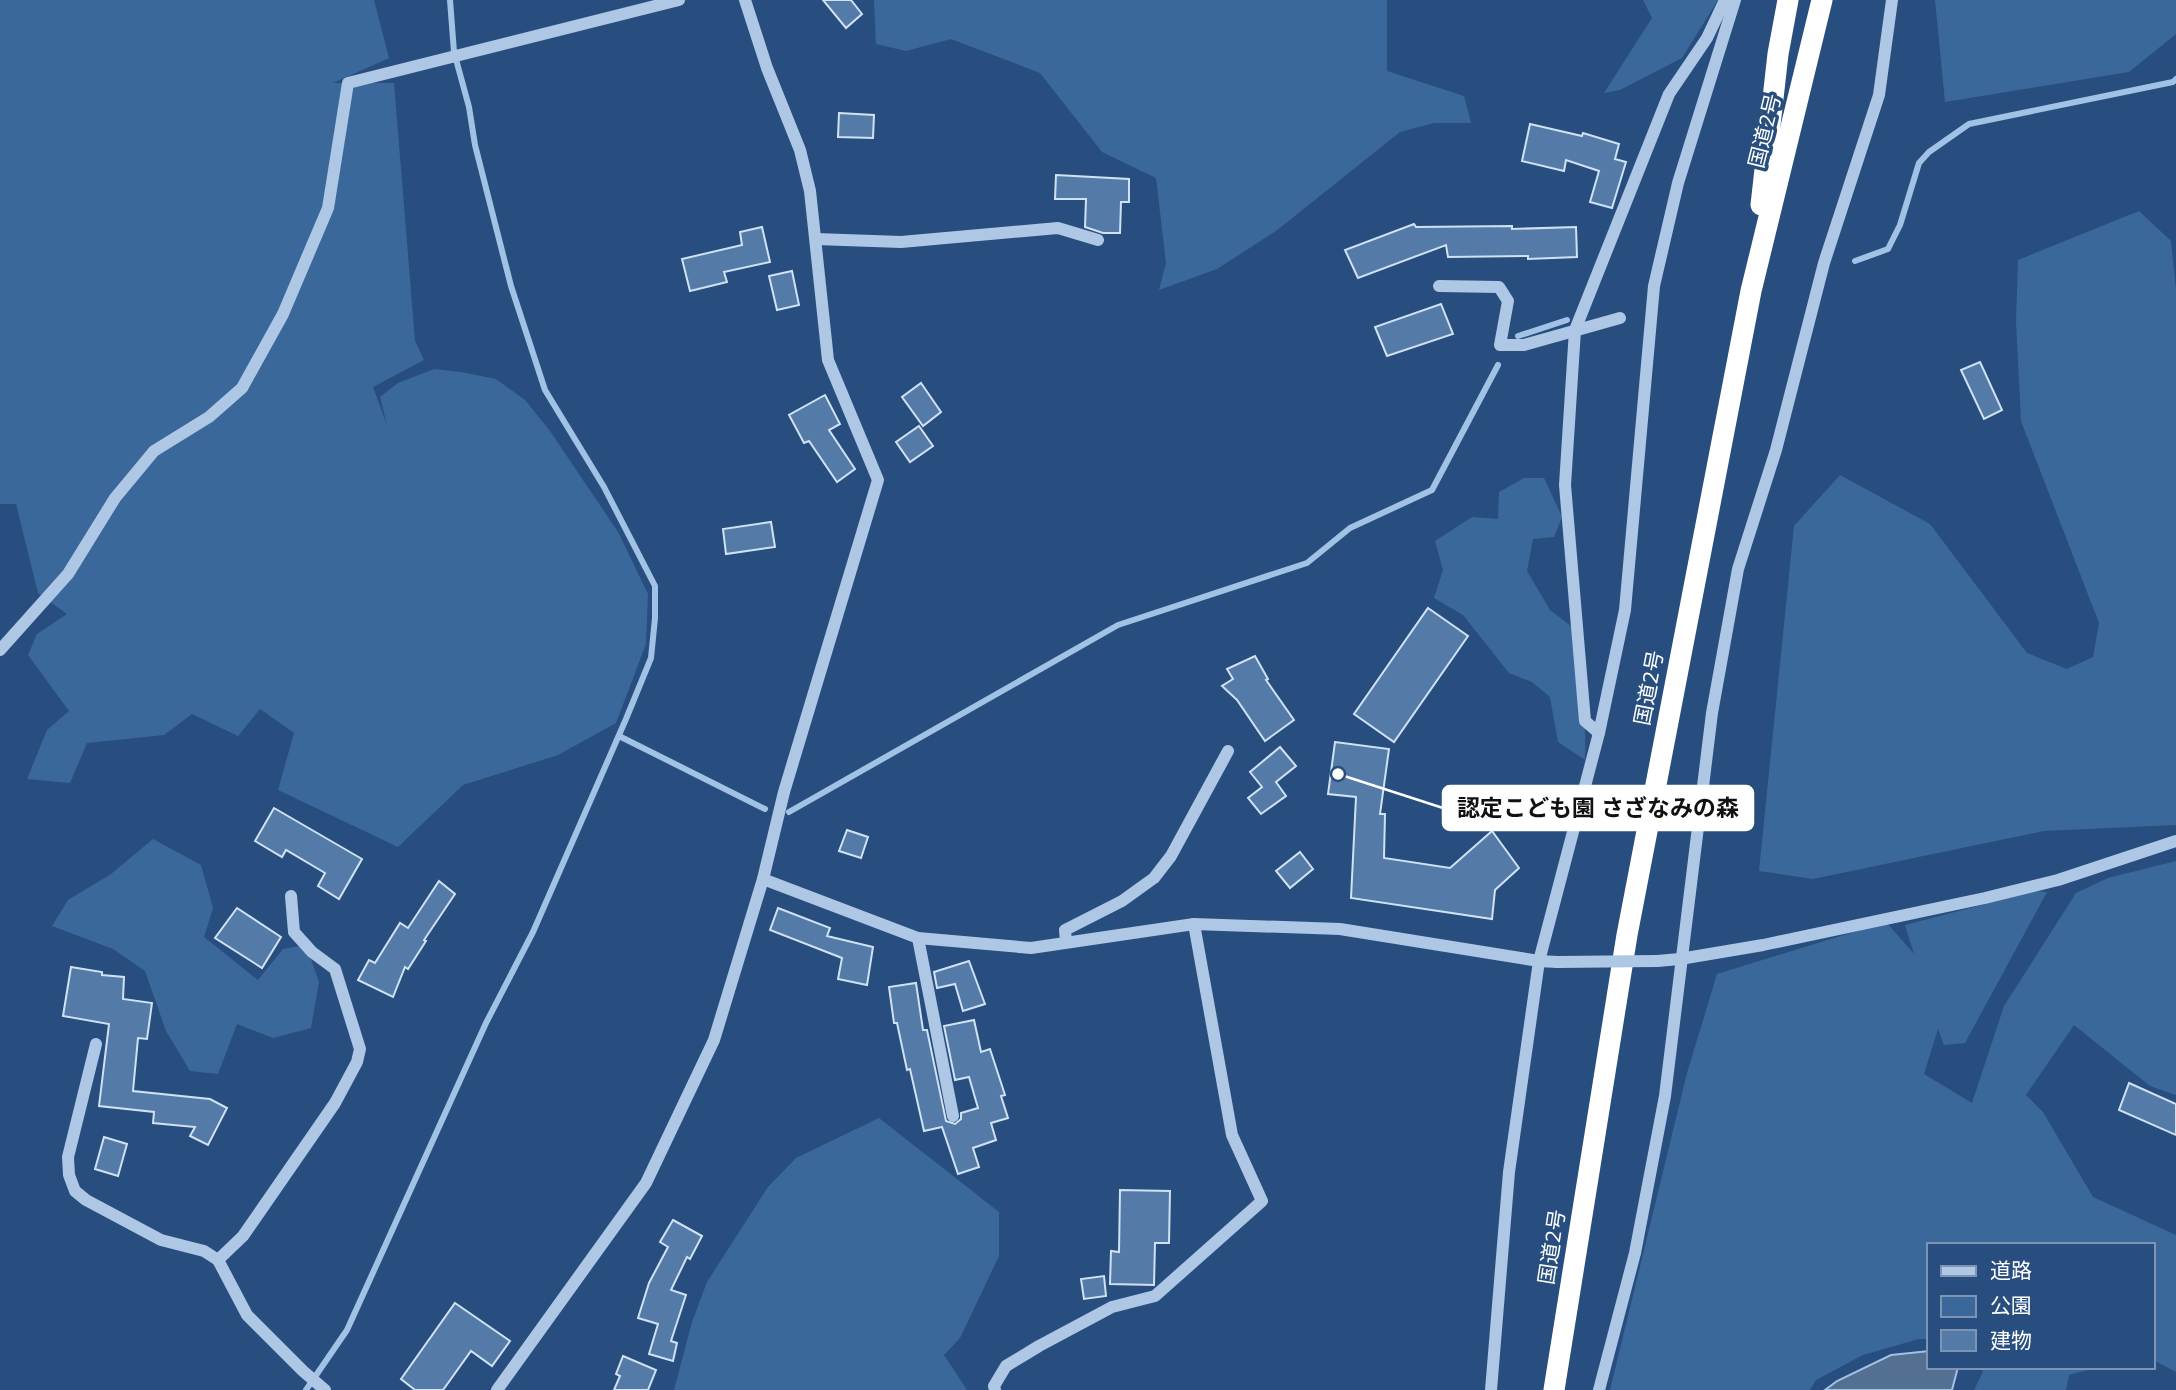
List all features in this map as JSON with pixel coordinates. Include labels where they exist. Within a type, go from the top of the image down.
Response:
[{"type":"highway","points":[[1751,291],[1778,54],[1788,0]]},
{"type":"highway","name":"国道2号","points":[[1554,1390],[1627,935],[1751,291],[1822,0]]},
{"type":"highway","points":[[1782,166],[1835,0]]},
{"type":"street","points":[[0,650],[5,636],[68,574],[115,498],[154,451],[209,417],[242,388],[283,314],[328,208],[348,83],[679,0]]},
{"type":"street","points":[[497,1390],[646,1183],[714,1040],[763,879],[784,792],[878,480],[828,360],[810,191],[800,150],[766,68],[745,0]]},
{"type":"street","points":[[1599,733],[1585,721],[1565,485],[1575,330],[1668,94],[1707,38],[1725,0]]},
{"type":"street","points":[[1491,1390],[1508,1172],[1539,961],[1599,733],[1625,610],[1654,286],[1678,183],[1735,0]]},
{"type":"street","points":[[1600,1390],[1635,1253],[1665,1096],[1712,713],[1738,569],[1776,450],[1824,263],[1879,95],[1892,0]]},
{"type":"street","points":[[816,239],[901,243],[1058,228],[1098,240]]},
{"type":"street","points":[[1439,286],[1499,287],[1508,301],[1500,345],[1524,345],[1620,318]]},
{"type":"street","points":[[1066,942],[1065,930],[1122,901],[1154,878],[1171,856],[1228,751]]},
{"type":"street","points":[[763,879],[918,938],[1031,948],[1194,924],[1340,929],[1539,961],[1657,961],[1763,945],[2058,880],[2176,841]]},
{"type":"street","points":[[218,1260],[243,1237],[335,1103],[357,1062],[360,1049],[335,969],[312,952],[294,932],[291,896]]},
{"type":"street","points":[[995,1390],[994,1386],[1006,1366],[1039,1346],[1112,1307],[1155,1296],[1262,1201],[1232,1135],[1194,924]]},
{"type":"street","points":[[918,938],[953,1116]]},
{"type":"street","points":[[96,1044],[68,1157],[69,1175],[75,1191],[86,1200],[161,1240],[204,1251],[218,1260],[247,1315],[325,1390]]},
{"type":"green space","points":[[0,0],[374,0],[389,58],[333,83],[394,83],[415,341],[424,360],[373,387],[387,425],[380,397],[398,383],[434,369],[496,379],[525,400],[550,431],[618,532],[648,594],[646,644],[616,723],[558,755],[463,785],[398,847],[278,790],[294,733],[260,709],[238,736],[192,714],[164,735],[87,743],[70,783],[27,779],[47,730],[69,711],[28,655],[37,634],[67,614],[38,593],[16,504],[0,504]]},
{"type":"green space","points":[[874,0],[1387,0],[1387,71],[1464,96],[1471,123],[1434,123],[1400,132],[1276,231],[1217,269],[1159,290],[1166,263],[1156,178],[1102,152],[1040,73],[951,39],[906,51],[876,44]]},
{"type":"green space","points":[[1643,0],[1718,0],[1682,58],[1620,90],[1604,93],[1652,18]]},
{"type":"green space","points":[[1935,0],[2176,0],[2176,34],[2129,72],[1945,102]]},
{"type":"green space","points":[[2139,211],[2171,241],[2176,289],[2176,825],[2044,831],[1813,879],[1759,871],[1794,526],[1840,475],[1930,524],[2027,653],[2067,669],[2093,657],[2099,623],[2021,421],[2016,322],[2018,260]]},
{"type":"green space","points":[[1524,478],[1544,478],[1562,517],[1554,537],[1533,539],[1527,571],[1550,610],[1572,627],[1584,710],[1585,760],[1558,742],[1550,697],[1532,682],[1509,673],[1463,615],[1434,598],[1443,570],[1435,541],[1472,517],[1498,519],[1499,492]]},
{"type":"green space","points":[[153,839],[201,865],[213,908],[204,937],[258,980],[283,949],[306,945],[319,982],[311,1028],[273,1038],[237,1024],[218,1074],[190,1071],[166,1031],[145,971],[113,949],[52,926],[68,900],[111,874]]},
{"type":"green space","points":[[2176,861],[2176,1095],[2150,1086],[2074,1025],[2026,1095],[2043,1112],[2093,1197],[2176,1235],[2176,1372],[2155,1361],[2155,1243],[1927,1243],[1927,1339],[1863,1355],[1816,1380],[1810,1390],[1610,1390],[1687,1073],[1717,974],[1886,922],[1914,954],[1905,925],[2035,891],[2047,892],[1965,1043],[1944,1045],[1938,1029],[1924,1074],[1972,1103],[2004,1006],[2076,893],[2108,878]]},
{"type":"green space","points":[[879,1118],[999,1212],[999,1256],[960,1338],[944,1355],[967,1390],[674,1390],[692,1322],[707,1282],[768,1187],[796,1158]]},
{"type":"green space","points":[[1982,1369],[2092,1369],[2069,1375],[2066,1390],[1974,1390],[1983,1372]]},
{"type":"shaded area","points":[[1927,1351],[1927,1369],[1957,1369],[1952,1390],[1825,1390],[1837,1381],[1891,1355]]},
{"type":"building","points":[[823,0],[851,0],[862,14],[846,28]]},
{"type":"building","points":[[839,113],[874,115],[873,138],[838,137]]},
{"type":"building","points":[[1530,124],[1582,136],[1583,133],[1619,144],[1615,159],[1626,162],[1612,208],[1590,202],[1599,171],[1566,160],[1564,171],[1522,161]]},
{"type":"building","points":[[1056,175],[1129,179],[1129,202],[1121,202],[1120,233],[1103,233],[1085,227],[1086,199],[1055,199]]},
{"type":"building","points":[[1414,224],[1416,227],[1512,226],[1512,229],[1576,227],[1577,257],[1448,257],[1446,245],[1358,278],[1345,250]]},
{"type":"building","points":[[762,227],[770,262],[724,272],[727,282],[690,291],[682,259],[742,245],[740,232]]},
{"type":"building","points":[[792,271],[799,305],[777,310],[769,276]]},
{"type":"building","points":[[1441,304],[1453,334],[1387,356],[1375,327]]},
{"type":"building","points":[[1980,362],[2002,410],[1984,419],[1961,370]]},
{"type":"building","points":[[921,383],[941,412],[923,426],[902,397]]},
{"type":"building","points":[[825,395],[840,424],[829,430],[855,469],[837,482],[809,441],[804,443],[789,415]]},
{"type":"building","points":[[919,426],[933,446],[910,462],[896,442]]},
{"type":"building","points":[[771,522],[775,547],[726,554],[723,529]]},
{"type":"building","points":[[1428,608],[1468,636],[1394,742],[1354,714]]},
{"type":"building","points":[[1255,656],[1268,679],[1266,680],[1294,720],[1265,741],[1237,700],[1222,686],[1233,679],[1227,669]]},
{"type":"building","points":[[1335,742],[1389,749],[1380,814],[1385,814],[1384,858],[1450,868],[1492,831],[1519,868],[1495,890],[1492,919],[1351,898],[1356,797],[1328,794]]},
{"type":"building","points":[[1280,747],[1296,766],[1276,782],[1286,796],[1261,814],[1248,798],[1262,787],[1250,772]]},
{"type":"building","points":[[274,808],[362,859],[339,899],[318,886],[325,873],[286,850],[282,857],[255,841]]},
{"type":"building","points":[[847,830],[868,837],[861,858],[839,851]]},
{"type":"building","points":[[1300,852],[1313,869],[1290,888],[1276,871]]},
{"type":"building","points":[[439,881],[455,894],[408,969],[405,967],[393,997],[358,980],[369,960],[375,963],[400,923],[408,928]]},
{"type":"building","points":[[237,908],[281,937],[262,968],[215,938]]},
{"type":"building","points":[[778,908],[830,928],[827,936],[873,947],[867,985],[838,979],[842,958],[770,930]]},
{"type":"building","points":[[969,961],[985,1004],[963,1011],[955,984],[937,988],[934,972]]},
{"type":"building","points":[[71,967],[102,972],[102,975],[124,977],[123,999],[152,1003],[147,1039],[138,1038],[133,1091],[210,1099],[227,1108],[208,1145],[190,1136],[195,1127],[153,1123],[154,1112],[99,1106],[109,1024],[63,1016]]},
{"type":"building","points":[[916,983],[923,1030],[927,1030],[946,1121],[955,1124],[961,1119],[961,1113],[978,1108],[969,1077],[955,1080],[944,1026],[974,1020],[981,1052],[990,1049],[1005,1095],[1001,1096],[1008,1118],[991,1123],[996,1140],[973,1148],[979,1167],[958,1174],[942,1127],[924,1131],[910,1069],[907,1070],[897,1023],[894,1023],[889,987]]},
{"type":"building","points":[[2129,1083],[2176,1104],[2176,1135],[2119,1110]]},
{"type":"building","points":[[104,1137],[127,1144],[118,1176],[95,1169]]},
{"type":"building","points":[[1120,1190],[1170,1191],[1169,1243],[1155,1243],[1154,1285],[1110,1284],[1111,1251],[1119,1252]]},
{"type":"building","points":[[673,1220],[702,1236],[690,1259],[687,1257],[671,1290],[686,1295],[671,1341],[677,1343],[673,1361],[649,1354],[658,1324],[638,1318],[649,1283],[668,1247],[660,1242]]},
{"type":"building","points":[[1104,1276],[1106,1296],[1084,1299],[1081,1279]]},
{"type":"building","points":[[455,1303],[510,1341],[492,1366],[471,1351],[443,1390],[415,1390],[401,1379]]},
{"type":"building","points":[[623,1356],[656,1370],[648,1390],[614,1390],[620,1376],[616,1374]]},
{"type":"waterway","points":[[306,1390],[347,1330],[486,1023],[533,932],[651,658],[655,586],[604,487],[545,390],[511,286],[454,52],[450,0]]},
{"type":"waterway","points":[[1855,261],[1888,249],[1900,225],[1919,163],[1929,152],[1969,124],[2173,82],[2176,79]]},
{"type":"waterway","points":[[1518,336],[1567,320]]},
{"type":"waterway","points":[[789,812],[1118,625],[1307,563],[1350,528],[1432,490],[1498,365]]},
{"type":"waterway","points":[[619,736],[765,809]]},
{"type":"place","name":"認定こども園 さざなみの森","points":[[1338,774]]}]
